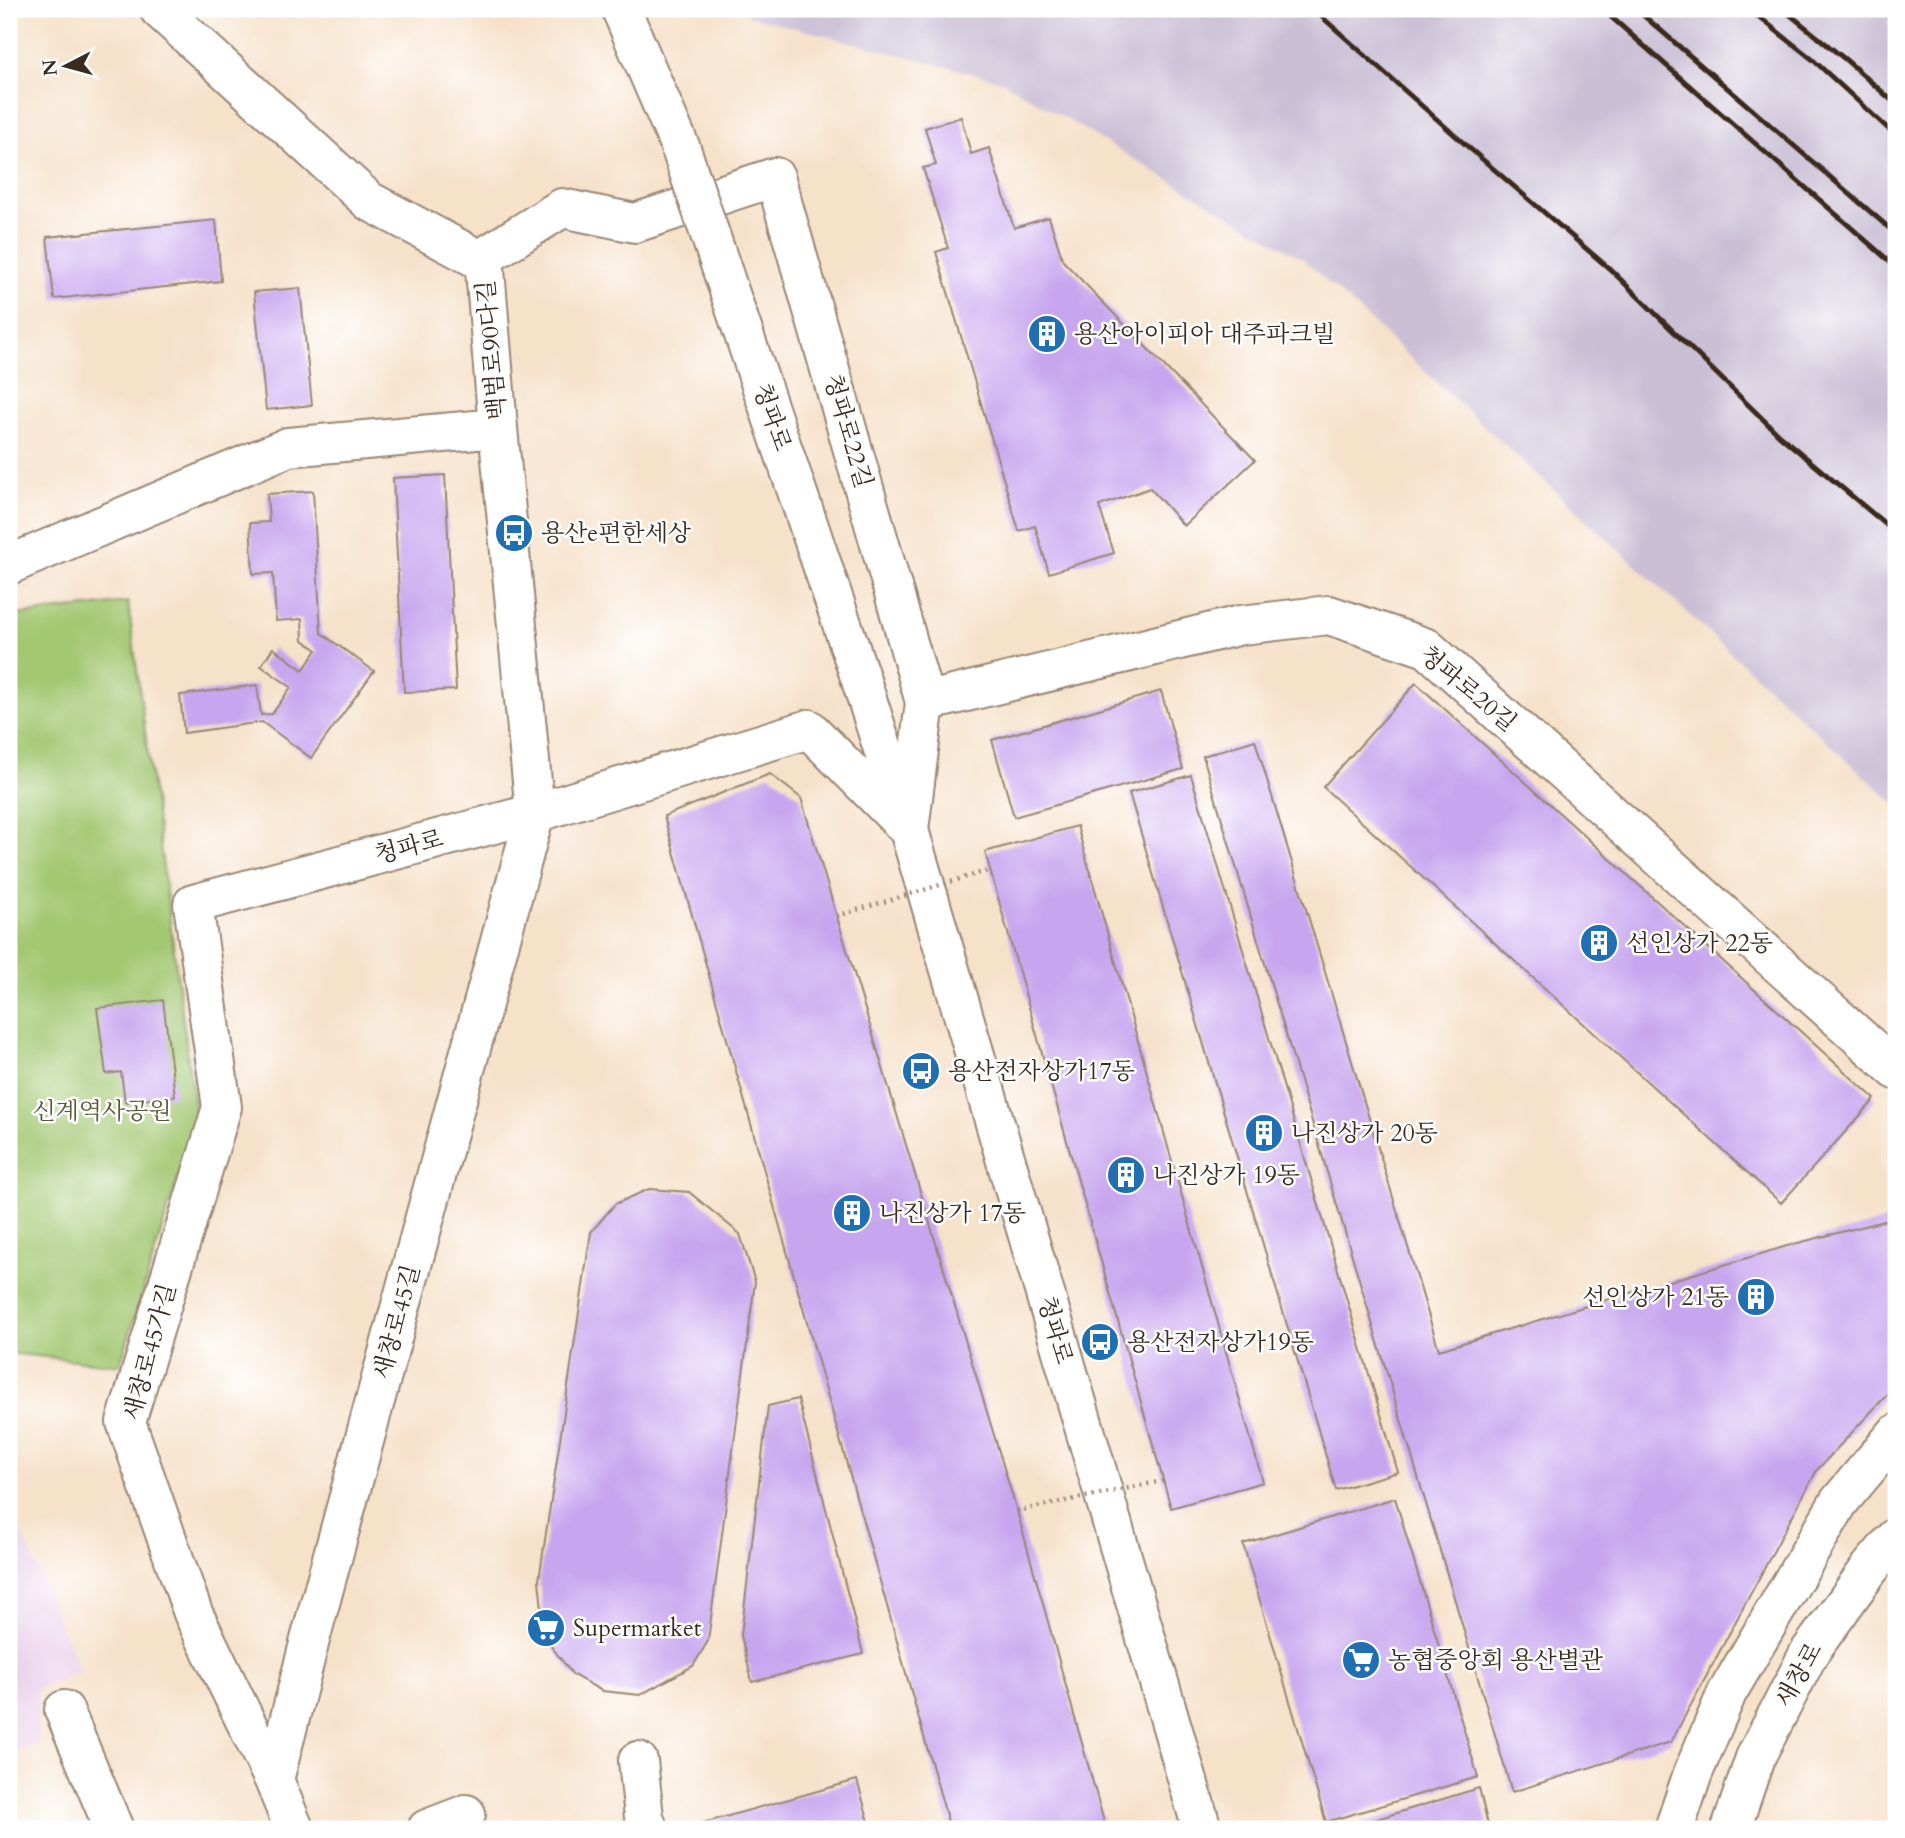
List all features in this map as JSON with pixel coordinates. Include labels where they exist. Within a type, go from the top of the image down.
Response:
[{"type":"street","name":"백범로90다길","points":[[159,9],[369,201],[476,258],[484,257],[535,813]]},
{"type":"street","name":"청파로","points":[[621,9],[681,149],[859,671],[909,830],[1202,1829]]},
{"type":"street","name":"청파로22길","points":[[484,257],[562,208],[635,223],[775,177],[925,702],[909,830]]},
{"type":"street","points":[[9,565],[288,447],[498,428]]},
{"type":"street","name":"청파로20길","points":[[925,702],[1241,625],[1329,615],[1427,648],[1896,1070]]},
{"type":"street","name":"청파로","points":[[193,904],[535,813],[809,729],[909,830]]},
{"type":"street","name":"새창로45길","points":[[274,1780],[535,813]]},
{"type":"street","name":"새창로45가길","points":[[193,904],[222,1107],[126,1422],[192,1613],[274,1780]]},
{"type":"street","points":[[1674,1829],[1693,1773],[1727,1693],[1839,1502],[1896,1434]]},
{"type":"street","name":"새창로","points":[[1731,1829],[1755,1758],[1809,1653],[1870,1568],[1896,1537]]},
{"type":"street","points":[[64,1710],[114,1829]]},
{"type":"street","points":[[638,1761],[644,1817],[648,1829]]},
{"type":"street","points":[[274,1780],[294,1829]]},
{"type":"street","points":[[427,1829],[466,1814]]},
{"type":"path","points":[[837,916],[990,870]]},
{"type":"path","points":[[1017,1511],[1163,1481]]},
{"type":"shaded area","points":[[747,9],[1896,9],[1896,805],[1303,259],[1002,81],[746,15]]},
{"type":"shaded area","points":[[9,1503],[80,1671],[38,1689],[38,1745],[9,1754]]},
{"type":"green space","name":"신계역사공원","points":[[128,602],[196,1119],[120,1365],[9,1353],[9,616]]},
{"type":"building","name":"용산아이피아 대주파크빌","points":[[961,117],[971,154],[989,148],[1014,228],[1049,217],[1063,261],[1255,460],[1184,526],[1150,488],[1099,506],[1114,553],[1049,573],[1035,526],[1019,531],[936,252],[948,248],[923,168],[936,165],[925,128]]},
{"type":"building","points":[[216,220],[221,281],[54,299],[47,237]]},
{"type":"building","points":[[300,288],[312,405],[266,410],[254,292]]},
{"type":"building","points":[[445,475],[456,690],[404,692],[393,478]]},
{"type":"building","points":[[313,491],[321,633],[374,671],[311,758],[262,722],[184,733],[180,695],[257,685],[261,715],[272,714],[291,687],[261,666],[273,648],[303,670],[317,650],[303,640],[302,619],[276,621],[273,573],[253,574],[250,523],[269,522],[267,494]]},
{"type":"building","name":"선인상가 22동","points":[[1416,683],[1875,1099],[1781,1203],[1323,787]]},
{"type":"building","points":[[1161,691],[1183,769],[1014,817],[992,740]]},
{"type":"building","name":"선인상가 21동","points":[[1255,740],[1439,1350],[1794,1244],[1896,1218],[1896,1385],[1817,1470],[1671,1742],[1512,1792],[1203,756]]},
{"type":"building","name":"나진상가 17동","points":[[770,774],[801,798],[1017,1511],[1106,1829],[950,1829],[664,816]]},
{"type":"building","name":"나진상가 20동","points":[[1191,775],[1398,1472],[1336,1490],[1129,793]]},
{"type":"building","name":"나진상가 19동","points":[[1077,826],[1263,1482],[1171,1508],[985,852]]},
{"type":"building","points":[[163,1000],[175,1096],[125,1102],[121,1072],[106,1074],[97,1008]]},
{"type":"building","points":[[649,1189],[689,1192],[740,1234],[755,1282],[708,1641],[693,1666],[640,1695],[602,1691],[573,1675],[545,1638],[539,1580],[591,1232],[615,1204]]},
{"type":"building","points":[[798,1399],[863,1654],[752,1682],[741,1636],[768,1406]]},
{"type":"building","name":"농협중앙회 용산별관","points":[[1395,1498],[1478,1777],[1326,1822],[1243,1544]]},
{"type":"building","points":[[857,1780],[871,1829],[685,1829],[685,1828]]},
{"type":"building","points":[[1479,1788],[1489,1829],[1344,1829]]},
{"type":"railway","points":[[1313,9],[1611,270],[1779,435],[1896,533]]},
{"type":"railway","points":[[1602,9],[1896,267]]},
{"type":"railway","points":[[1636,9],[1896,234]]},
{"type":"railway","points":[[1749,9],[1812,59],[1896,136]]},
{"type":"railway","points":[[1783,9],[1896,104]]},
{"type":"place","name":"용산아이피아 대주파크빌","points":[[1047,334]]},
{"type":"place","name":"용산e편한세상","points":[[514,533]]},
{"type":"place","name":"선인상가 22동","points":[[1599,943]]},
{"type":"place","name":"용산전자상가17동","points":[[921,1071]]},
{"type":"place","name":"나진상가 20동","points":[[1264,1133]]},
{"type":"place","name":"나진상가 19동","points":[[1126,1175]]},
{"type":"place","name":"나진상가 17동","points":[[852,1213]]},
{"type":"place","name":"선인상가 21동","points":[[1756,1297]]},
{"type":"place","name":"용산전자상가19동","points":[[1100,1342]]},
{"type":"place","name":"Supermarket","points":[[546,1628]]},
{"type":"place","name":"농협중앙회 용산별관","points":[[1361,1660]]}]
